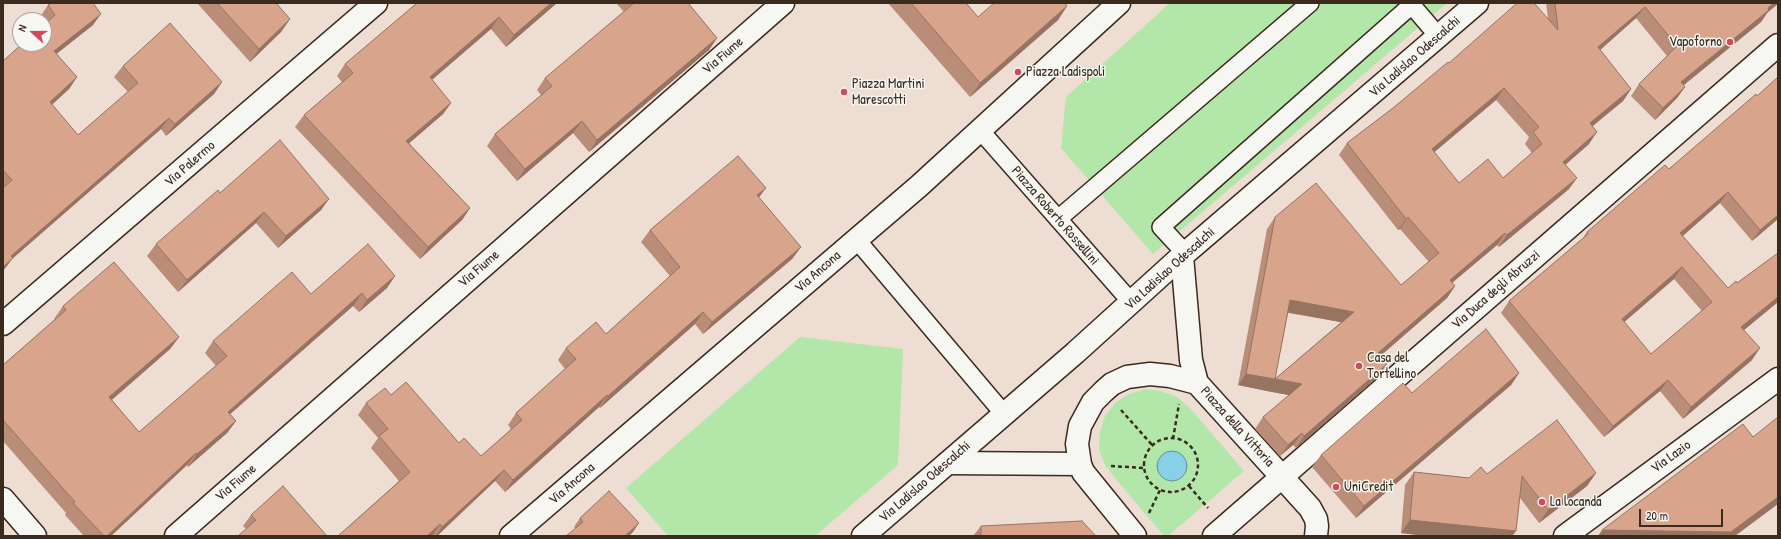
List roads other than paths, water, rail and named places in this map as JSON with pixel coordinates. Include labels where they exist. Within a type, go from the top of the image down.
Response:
[{"type":"street","name":"Via Palermo","points":[[3,324],[376,3]]},
{"type":"street","name":"Via Ancona","points":[[511,536],[918,186],[1119,3]]},
{"type":"street","points":[[1058,219],[1310,3]]},
{"type":"street","name":"Via Ladislao Odescalchi","points":[[863,536],[1132,303],[1184,255],[1477,3]]},
{"type":"street","points":[[1190,381],[1191,360],[1184,255],[1161,227],[1412,4],[1439,37]]},
{"type":"street","name":"Via Fiume","points":[[176,536],[770,7]]},
{"type":"street","name":"Via Duca degli Abruzzi","points":[[1214,536],[1778,44]]},
{"type":"street","name":"Piazza Roberto Rossellini","points":[[979,129],[1132,303]]},
{"type":"street","points":[[856,240],[1004,414]]},
{"type":"street","name":"Piazza della Vittoria","points":[[1135,536],[1088,478],[1080,464],[1077,444],[1080,426],[1094,402],[1104,391],[1119,380],[1134,374],[1160,374],[1190,381],[1310,508],[1316,519],[1316,536]]},
{"type":"street","name":"Via Lazio","points":[[1565,536],[1778,379]]},
{"type":"street","points":[[948,463],[1080,464]]},
{"type":"street","points":[[3,499],[35,536]]},
{"type":"water","points":[[1172,451],[1183,455],[1187,466],[1183,477],[1172,481],[1161,477],[1157,466],[1161,455]]},
{"type":"place","name":"Vapoforno","points":[[1730,42]]},
{"type":"place","name":"Piazza Ladispoli","points":[[1018,72]]},
{"type":"place","name":"Piazza Martini Marescotti","points":[[844,92]]},
{"type":"place","name":"Casa del Tortellino","points":[[1359,366]]},
{"type":"place","name":"UniCredit","points":[[1336,487]]},
{"type":"place","name":"La locanda","points":[[1542,502]]}]
